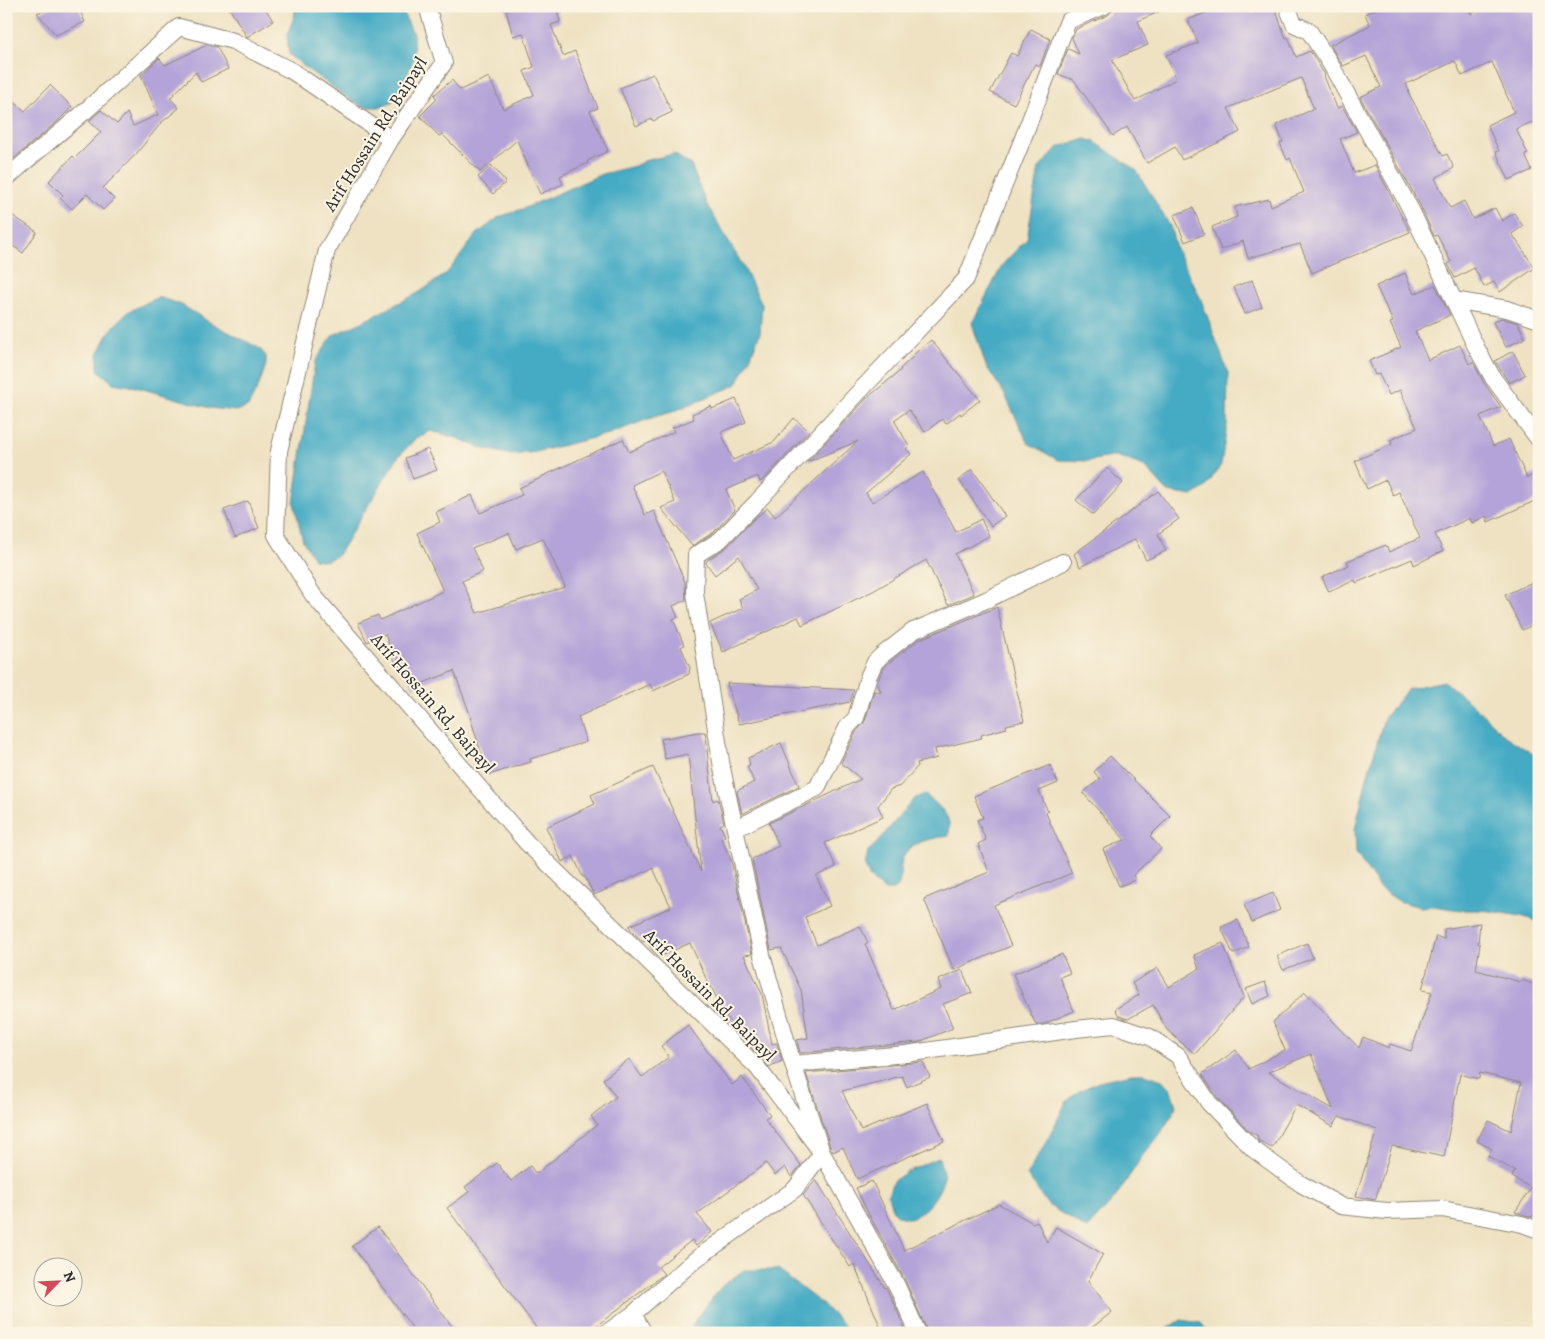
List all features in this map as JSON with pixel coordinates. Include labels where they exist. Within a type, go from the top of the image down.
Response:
[{"type":"street","name":"Arif Hossain Rd, Baipayl","points":[[427,6],[444,64],[391,139],[327,250],[279,451],[276,535],[313,595],[527,843],[757,1067],[822,1153],[898,1286],[918,1333]]},
{"type":"street","points":[[606,1333],[633,1314],[696,1259],[796,1189],[822,1153],[793,1064],[762,955],[722,768],[696,603],[696,555],[720,540],[966,279],[1068,21],[1104,6]]},
{"type":"street","points":[[1287,6],[1294,24],[1309,31],[1330,63],[1411,210],[1453,300],[1493,378],[1539,440]]},
{"type":"street","points":[[6,179],[84,113],[179,27],[232,41],[292,71],[391,139]]},
{"type":"street","points":[[1453,300],[1507,309],[1539,320]]},
{"type":"street","points":[[735,829],[817,788],[848,726],[856,718],[869,675],[875,662],[881,656],[913,631],[986,600],[1063,562]]},
{"type":"street","points":[[793,1064],[906,1054],[1114,1025],[1150,1037],[1178,1056],[1209,1103],[1254,1149],[1301,1184],[1341,1206],[1387,1211],[1442,1209],[1522,1224],[1539,1230]]},
{"type":"street","points":[[633,1314],[644,1333]]},
{"type":"water","points":[[296,6],[398,6],[404,14],[413,34],[414,58],[406,78],[392,102],[379,107],[364,107],[307,69],[289,54],[287,35]]},
{"type":"water","points":[[1086,139],[1095,142],[1136,170],[1155,201],[1170,226],[1176,249],[1201,299],[1228,373],[1227,425],[1221,465],[1206,487],[1192,496],[1168,492],[1144,466],[1116,456],[1089,461],[1058,460],[1028,443],[1004,393],[986,366],[972,323],[1003,264],[1027,239],[1039,168],[1059,147]]},
{"type":"water","points":[[674,154],[691,165],[706,203],[743,266],[762,304],[760,333],[749,361],[736,385],[672,412],[609,434],[536,452],[513,455],[481,448],[457,438],[431,431],[415,439],[398,457],[338,555],[326,561],[314,559],[303,541],[294,503],[315,362],[333,335],[420,292],[447,273],[477,234],[499,217],[525,208],[602,174]]},
{"type":"water","points":[[158,297],[182,305],[209,322],[259,348],[266,356],[266,365],[259,385],[248,407],[235,411],[210,408],[136,387],[113,383],[98,370],[98,354],[110,331],[126,313]]},
{"type":"water","points":[[1444,681],[1472,704],[1505,736],[1539,758],[1539,922],[1521,916],[1483,910],[1461,910],[1433,906],[1420,907],[1399,901],[1379,888],[1356,853],[1355,829],[1384,718],[1408,689]]},
{"type":"water","points":[[924,794],[946,814],[949,836],[921,842],[909,849],[902,860],[898,887],[892,890],[884,890],[870,878],[865,866],[868,851],[914,799]]},
{"type":"water","points":[[1132,1074],[1145,1074],[1162,1080],[1170,1087],[1176,1106],[1159,1136],[1143,1155],[1115,1198],[1087,1229],[1048,1205],[1027,1175],[1066,1102],[1079,1091],[1103,1080]]},
{"type":"water","points":[[939,1157],[943,1178],[936,1196],[916,1216],[908,1218],[900,1216],[893,1210],[888,1195],[893,1181],[907,1172]]},
{"type":"water","points":[[744,1270],[778,1270],[822,1304],[852,1333],[690,1333],[695,1320],[722,1286]]},
{"type":"water","points":[[1181,1320],[1201,1323],[1209,1333],[1161,1333]]},
{"type":"building","points":[[54,6],[78,6],[85,22],[56,35],[37,13]]},
{"type":"building","points":[[228,6],[264,6],[273,21],[247,37]]},
{"type":"building","points":[[505,6],[556,6],[560,22],[551,25],[563,56],[575,51],[598,108],[590,111],[608,151],[560,176],[563,184],[540,194],[517,140],[480,172],[442,134],[439,136],[420,116],[437,99],[434,95],[452,80],[460,90],[489,77],[503,109],[534,95],[524,71],[534,67],[523,33],[513,36]]},
{"type":"building","points":[[1116,6],[1172,6],[1138,21],[1148,45],[1112,60],[1135,101],[1176,79],[1166,55],[1198,43],[1188,20],[1223,6],[1251,6],[1254,13],[1269,6],[1274,6],[1286,38],[1288,37],[1296,57],[1310,51],[1325,75],[1337,108],[1342,106],[1357,132],[1340,139],[1354,173],[1375,165],[1410,232],[1312,273],[1300,244],[1248,258],[1243,241],[1221,250],[1212,227],[1237,217],[1235,207],[1269,199],[1271,206],[1304,192],[1290,158],[1287,160],[1280,143],[1283,142],[1276,125],[1314,109],[1301,78],[1228,108],[1240,132],[1182,160],[1175,147],[1147,163],[1127,127],[1113,136],[1074,80],[1058,74],[1068,49],[1079,54],[1072,38],[1076,29],[1108,15]]},
{"type":"building","points":[[1382,6],[1467,6],[1471,14],[1489,6],[1539,6],[1539,119],[1516,129],[1528,154],[1525,155],[1532,170],[1509,180],[1496,152],[1499,151],[1487,125],[1514,112],[1492,62],[1462,76],[1455,61],[1406,84],[1408,92],[1443,156],[1447,154],[1454,168],[1435,178],[1450,208],[1464,201],[1473,219],[1495,208],[1502,221],[1514,213],[1523,226],[1512,234],[1535,268],[1500,292],[1494,282],[1484,287],[1474,268],[1455,278],[1448,264],[1451,262],[1437,235],[1434,236],[1420,205],[1360,97],[1381,87],[1366,56],[1343,66],[1330,45],[1370,25],[1365,14]]},
{"type":"building","points":[[1031,29],[1050,39],[1040,66],[1035,64],[1014,104],[990,92],[1011,53],[1017,56]]},
{"type":"building","points":[[207,45],[217,47],[228,69],[201,82],[196,72],[170,98],[179,108],[161,123],[137,153],[103,188],[114,199],[103,210],[87,194],[72,209],[60,198],[63,195],[49,181],[73,156],[75,158],[101,132],[89,121],[101,110],[117,124],[127,113],[133,126],[158,115],[141,75],[159,58],[165,65]]},
{"type":"building","points":[[653,74],[672,112],[653,121],[652,119],[636,126],[620,88]]},
{"type":"building","points":[[50,85],[72,107],[6,165],[6,95],[25,111]]},
{"type":"building","points":[[491,165],[506,182],[493,194],[478,177]]},
{"type":"building","points":[[1193,208],[1204,234],[1185,242],[1174,215]]},
{"type":"building","points":[[6,211],[37,232],[23,253],[6,241]]},
{"type":"building","points":[[1405,273],[1414,294],[1435,285],[1450,315],[1415,331],[1428,360],[1460,345],[1469,364],[1473,362],[1484,383],[1501,407],[1480,416],[1493,446],[1509,439],[1527,478],[1539,472],[1539,499],[1488,522],[1486,516],[1472,523],[1470,518],[1435,534],[1443,551],[1414,565],[1412,559],[1356,583],[1355,580],[1329,592],[1322,577],[1349,565],[1347,561],[1386,545],[1389,552],[1420,538],[1399,492],[1393,495],[1386,480],[1367,489],[1355,461],[1392,444],[1390,440],[1417,428],[1400,390],[1389,395],[1379,374],[1375,375],[1369,361],[1401,347],[1390,323],[1393,322],[1376,286]]},
{"type":"building","points":[[1252,280],[1262,307],[1245,314],[1234,287]]},
{"type":"building","points":[[1501,318],[1518,323],[1525,338],[1506,347],[1493,322]]},
{"type":"building","points":[[931,340],[980,400],[946,424],[942,419],[925,432],[909,410],[894,420],[909,446],[906,449],[911,454],[866,493],[872,502],[923,472],[956,532],[981,519],[989,536],[955,554],[974,594],[948,605],[926,560],[873,591],[802,625],[798,617],[723,652],[710,623],[743,608],[739,599],[757,590],[739,556],[715,575],[706,561],[727,547],[754,519],[768,508],[775,517],[858,441],[807,462],[867,398],[901,370],[913,355]]},
{"type":"building","points":[[1513,351],[1525,375],[1509,383],[1495,361]]},
{"type":"building","points":[[736,399],[746,422],[721,432],[733,460],[774,442],[794,418],[809,431],[763,480],[760,482],[758,476],[726,490],[735,510],[714,532],[692,546],[661,508],[675,502],[661,471],[632,485],[645,515],[654,511],[685,582],[686,600],[673,606],[678,617],[673,619],[684,645],[681,647],[690,668],[689,674],[653,691],[650,684],[578,717],[586,742],[530,759],[531,762],[488,775],[471,717],[454,671],[413,687],[404,664],[397,667],[385,634],[367,642],[358,623],[378,615],[380,620],[443,591],[417,533],[440,522],[436,512],[472,495],[480,513],[522,495],[519,488],[623,439],[629,452],[674,432],[672,428],[694,419],[692,414],[711,406],[712,409]],"holes":[[[509,533],[516,549],[543,538],[565,587],[477,613],[462,581],[483,571],[472,548]]]},
{"type":"building","points":[[428,449],[437,470],[413,479],[405,458]]},
{"type":"building","points":[[1107,468],[1123,483],[1093,515],[1076,500]]},
{"type":"building","points":[[972,469],[1005,516],[991,526],[959,480]]},
{"type":"building","points":[[1158,491],[1179,519],[1158,534],[1166,551],[1146,560],[1135,539],[1080,567],[1074,554]]},
{"type":"building","points":[[248,501],[259,528],[235,538],[224,510]]},
{"type":"building","points":[[1539,579],[1539,622],[1522,630],[1505,595]]},
{"type":"building","points":[[997,607],[1024,721],[1006,725],[1007,728],[981,735],[982,738],[935,749],[937,758],[917,763],[918,766],[900,786],[891,789],[878,806],[883,817],[825,843],[836,867],[816,876],[830,906],[805,917],[817,945],[860,926],[868,943],[865,944],[894,1010],[941,989],[938,980],[962,970],[972,993],[943,1004],[953,1028],[919,1042],[800,1053],[797,1040],[808,1038],[801,990],[781,948],[771,950],[752,859],[779,846],[769,823],[861,779],[841,763],[856,732],[865,721],[874,691],[881,692],[877,682],[885,666],[918,640]]},
{"type":"building","points":[[727,683],[854,690],[850,702],[739,724]]},
{"type":"building","points":[[705,732],[713,801],[718,799],[724,823],[720,825],[725,836],[721,838],[731,860],[752,954],[744,955],[762,994],[772,1044],[777,1043],[782,1061],[769,1067],[746,1042],[723,1012],[690,943],[659,957],[652,950],[647,940],[643,942],[631,930],[629,926],[671,907],[653,868],[594,895],[573,856],[562,862],[546,827],[595,804],[591,795],[653,767],[701,872],[688,754],[665,759],[661,739]]},
{"type":"building","points":[[781,743],[799,786],[742,814],[737,791],[754,782],[747,766],[750,765],[748,758]]},
{"type":"building","points":[[1110,756],[1170,816],[1150,836],[1161,849],[1133,875],[1135,880],[1119,886],[1103,849],[1125,840],[1083,793],[1100,779],[1094,772]]},
{"type":"building","points":[[1050,765],[1058,783],[1039,791],[1048,812],[1046,813],[1072,873],[994,905],[1011,946],[954,970],[924,899],[989,872],[978,844],[986,840],[977,820],[983,818],[974,796]]},
{"type":"building","points":[[1273,893],[1280,910],[1252,922],[1244,905]]},
{"type":"building","points":[[1238,920],[1249,947],[1233,954],[1221,927]]},
{"type":"building","points":[[1480,923],[1478,943],[1480,944],[1476,970],[1521,982],[1522,980],[1539,986],[1539,1207],[1532,1217],[1515,1212],[1531,1188],[1512,1177],[1515,1171],[1488,1156],[1492,1149],[1477,1141],[1488,1120],[1511,1131],[1521,1083],[1480,1073],[1479,1079],[1460,1074],[1444,1157],[1392,1146],[1375,1200],[1356,1196],[1377,1130],[1339,1116],[1333,1126],[1296,1105],[1272,1148],[1259,1141],[1258,1136],[1249,1131],[1217,1097],[1202,1074],[1236,1050],[1249,1069],[1285,1050],[1273,1022],[1305,992],[1359,1048],[1363,1037],[1389,1048],[1390,1044],[1411,1051],[1432,992],[1422,990],[1436,936],[1444,939],[1444,929]],"holes":[[[1311,1054],[1333,1109],[1268,1072]]]},
{"type":"building","points":[[1223,943],[1244,997],[1195,1054],[1167,1030],[1153,1005],[1128,1019],[1119,1016],[1115,1009],[1139,995],[1132,983],[1158,968],[1169,987],[1199,969],[1194,955]]},
{"type":"building","points":[[1307,943],[1313,958],[1283,970],[1277,956]]},
{"type":"building","points":[[1062,954],[1070,973],[1060,977],[1074,1011],[1044,1024],[1036,1025],[1013,974]]},
{"type":"building","points":[[1265,982],[1270,996],[1252,1004],[1246,989]]},
{"type":"building","points":[[688,1025],[732,1085],[742,1077],[770,1115],[765,1118],[801,1165],[791,1177],[785,1167],[775,1175],[766,1163],[697,1214],[712,1232],[696,1246],[692,1240],[658,1267],[664,1274],[587,1333],[540,1333],[447,1208],[469,1192],[465,1187],[497,1163],[511,1181],[530,1166],[536,1174],[597,1125],[591,1116],[616,1097],[603,1079],[629,1059],[642,1077],[669,1057],[661,1046]]},
{"type":"building","points":[[923,1062],[930,1077],[907,1087],[902,1076],[842,1091],[861,1131],[927,1103],[944,1141],[857,1179],[843,1147],[833,1152],[831,1149],[806,1073]]},
{"type":"building","points":[[816,1180],[886,1287],[907,1333],[883,1333],[854,1264],[850,1267],[803,1195]]},
{"type":"building","points":[[872,1181],[904,1250],[999,1204],[1033,1223],[1037,1221],[1047,1242],[1056,1227],[1103,1254],[1088,1281],[1112,1312],[1085,1333],[928,1333],[906,1282],[856,1188]]},
{"type":"building","points":[[378,1227],[457,1333],[416,1333],[352,1246]]}]
